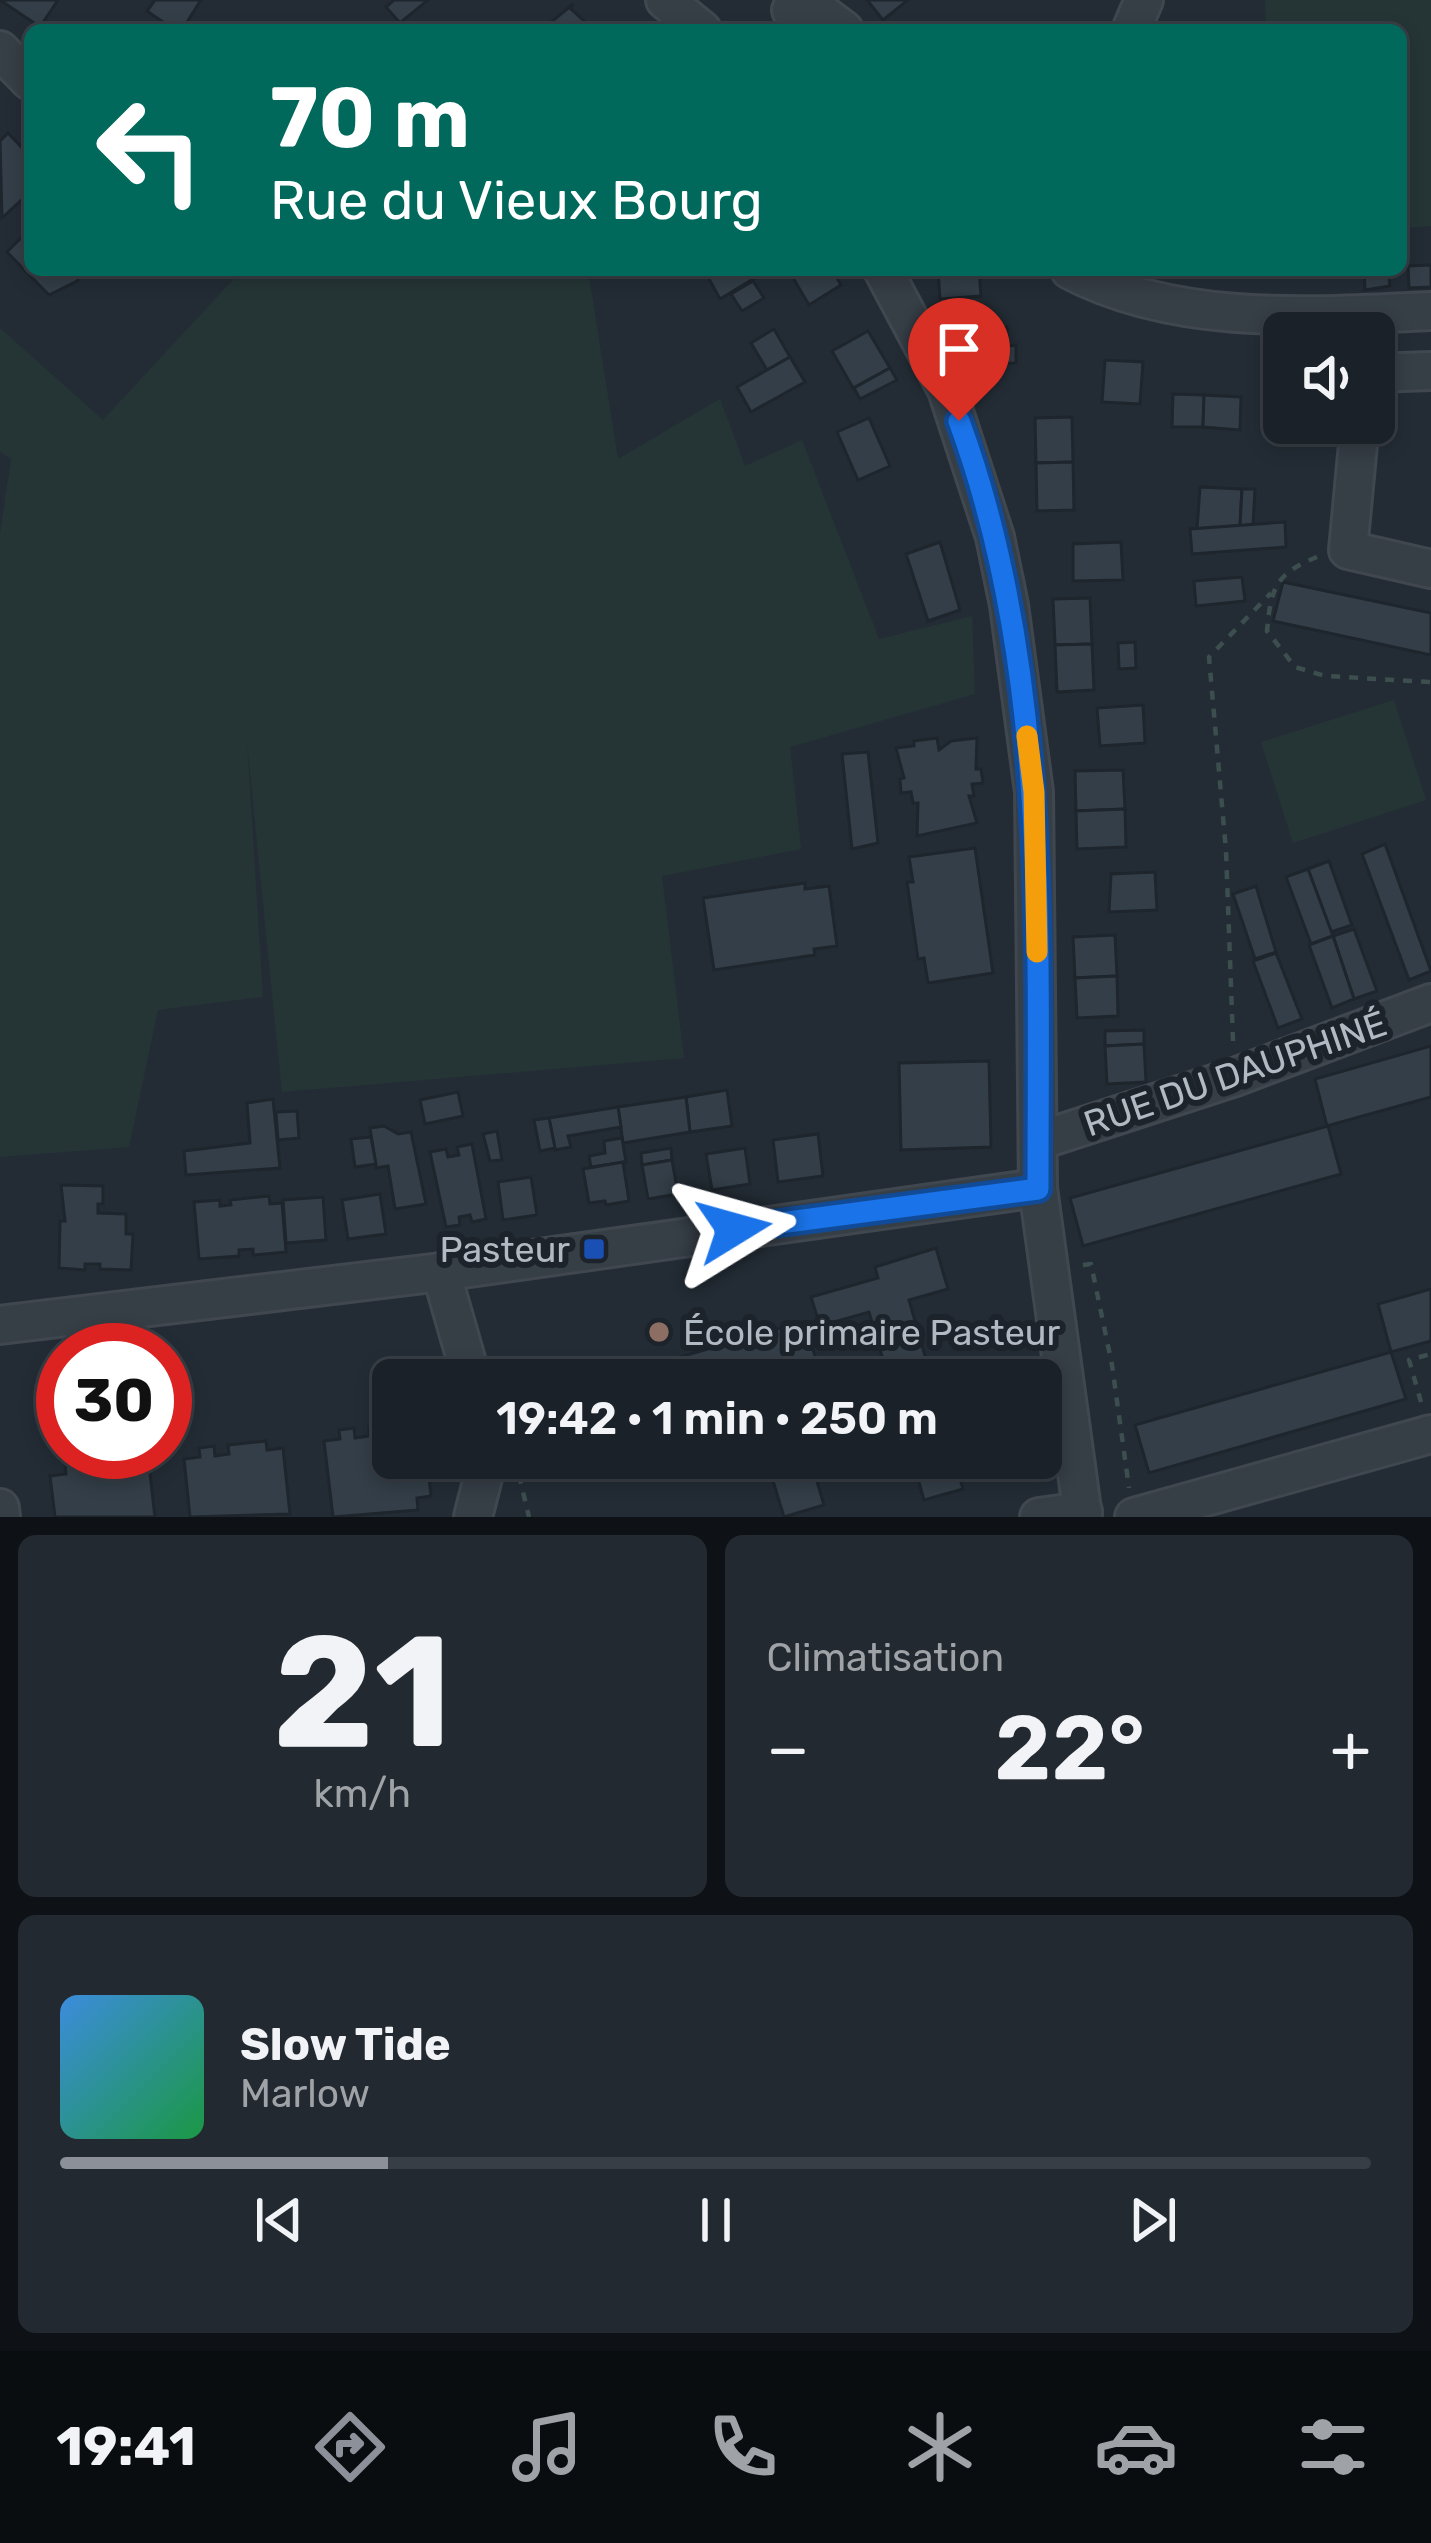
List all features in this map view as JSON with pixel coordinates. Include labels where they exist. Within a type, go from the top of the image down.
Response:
[{"type":"street","points":[[665,0],[695,24]]},
{"type":"street","points":[[784,13],[820,12],[836,24]]},
{"type":"street","points":[[0,50],[24,75]]},
{"type":"street","points":[[886,276],[947,390],[995,537],[1034,792],[1038,1189],[1083,1514],[1039,1517]]},
{"type":"street","points":[[1086,276],[1213,311],[1263,315]]},
{"type":"street","points":[[1395,318],[1431,311]]},
{"type":"street","points":[[1395,372],[1431,371]]},
{"type":"street","points":[[1358,444],[1348,550],[1431,569]]},
{"type":"street","name":"RUE DU DAUPHINÉ","points":[[1038,1142],[1234,1077],[1431,1004]]},
{"type":"street","points":[[0,1325],[441,1272],[1038,1189]]},
{"type":"street","points":[[441,1272],[466,1359]]},
{"type":"street","points":[[1132,1506],[1431,1434]]},
{"type":"street","points":[[473,1517],[483,1479]]},
{"type":"street","points":[[0,1508],[1,1517]]},
{"type":"path","points":[[1234,1077],[1226,851],[1209,657],[1290,568],[1348,550]]},
{"type":"path","points":[[1271,592],[1267,631],[1294,667],[1325,676],[1431,682]]},
{"type":"path","points":[[1071,1266],[1091,1264],[1112,1365],[1132,1506]]},
{"type":"path","points":[[1431,1354],[1409,1360],[1431,1434]]},
{"type":"path","points":[[521,1479],[529,1517]]},
{"type":"shaded area","points":[[1265,0],[1431,0],[1431,226],[1407,228],[1407,24],[1266,24]]},
{"type":"shaded area","points":[[236,276],[589,276],[618,459],[720,399],[745,466],[802,440],[879,639],[972,616],[975,694],[790,747],[801,849],[662,876],[684,1058],[282,1092],[247,742],[263,997],[158,1010],[129,1147],[0,1157],[0,534],[11,459],[0,452],[0,328],[103,420]]},
{"type":"shaded area","points":[[1394,700],[1426,800],[1293,843],[1261,742]]},
{"type":"building","points":[[0,0],[58,0],[42,24]]},
{"type":"building","points":[[155,0],[201,0],[186,24],[162,24],[147,11]]},
{"type":"building","points":[[394,0],[428,0],[400,23],[386,7]]},
{"type":"building","points":[[867,0],[908,0],[883,20]]},
{"type":"building","points":[[573,4],[571,9],[587,24],[549,24]]},
{"type":"building","points":[[8,133],[24,150],[24,198],[2,218],[0,141]]},
{"type":"building","points":[[24,235],[24,269],[7,252]]},
{"type":"building","points":[[1431,265],[1431,287],[1409,288],[1408,266]]},
{"type":"building","points":[[30,276],[81,276],[77,281],[49,295]]},
{"type":"building","points":[[710,276],[758,276],[720,299]]},
{"type":"building","points":[[792,276],[836,276],[841,285],[809,305]]},
{"type":"building","points":[[938,276],[979,276],[981,296],[940,299]]},
{"type":"building","points":[[1364,276],[1389,276],[1390,286],[1365,290]]},
{"type":"building","points":[[753,281],[764,298],[742,311],[731,294]]},
{"type":"building","points":[[1007,327],[1008,346],[1016,345],[1016,363],[973,364],[968,329]]},
{"type":"building","points":[[774,329],[790,357],[767,370],[751,343]]},
{"type":"building","points":[[868,331],[890,368],[853,388],[832,351]]},
{"type":"building","points":[[790,357],[805,382],[751,412],[737,387]]},
{"type":"building","points":[[1105,360],[1143,362],[1140,404],[1102,402]]},
{"type":"building","points":[[890,368],[897,380],[860,399],[854,388]]},
{"type":"building","points":[[1173,394],[1204,395],[1203,427],[1172,427]]},
{"type":"building","points":[[1204,395],[1241,397],[1240,430],[1203,427]]},
{"type":"building","points":[[1072,417],[1073,462],[1036,463],[1035,418]]},
{"type":"building","points":[[869,418],[890,466],[858,480],[837,432]]},
{"type":"building","points":[[1073,462],[1074,510],[1037,511],[1036,463]]},
{"type":"building","points":[[1200,487],[1242,489],[1240,526],[1197,529]]},
{"type":"building","points":[[1242,489],[1255,489],[1253,525],[1240,526]]},
{"type":"building","points":[[1285,522],[1286,547],[1192,554],[1190,529]]},
{"type":"building","points":[[940,542],[960,610],[928,621],[906,554]]},
{"type":"building","points":[[1121,542],[1123,580],[1073,581],[1073,544]]},
{"type":"building","points":[[1242,577],[1245,601],[1196,606],[1194,581]]},
{"type":"building","points":[[1283,582],[1431,613],[1431,655],[1273,621]]},
{"type":"building","points":[[1090,598],[1092,644],[1055,645],[1053,599]]},
{"type":"building","points":[[1135,642],[1136,668],[1119,669],[1118,643]]},
{"type":"building","points":[[1092,644],[1094,690],[1057,692],[1055,645]]},
{"type":"building","points":[[1143,705],[1145,743],[1100,746],[1097,708]]},
{"type":"building","points":[[937,738],[939,750],[951,741],[977,738],[976,769],[981,769],[983,783],[972,784],[974,796],[969,796],[977,823],[917,836],[918,803],[913,803],[911,792],[901,793],[900,779],[904,778],[896,748]]},
{"type":"building","points":[[868,752],[878,843],[852,849],[842,754]]},
{"type":"building","points":[[1123,770],[1125,809],[1076,811],[1075,771]]},
{"type":"building","points":[[1125,809],[1126,847],[1077,849],[1076,811]]},
{"type":"building","points":[[1385,844],[1431,971],[1409,980],[1362,854]]},
{"type":"building","points":[[975,848],[993,973],[928,983],[924,958],[918,959],[907,882],[913,882],[909,857]]},
{"type":"building","points":[[1329,861],[1352,925],[1331,932],[1308,869]]},
{"type":"building","points":[[1308,869],[1333,936],[1311,944],[1286,877]]},
{"type":"building","points":[[1155,872],[1157,910],[1109,912],[1111,874]]},
{"type":"building","points":[[805,883],[805,889],[829,886],[837,946],[814,949],[815,955],[714,970],[703,898]]},
{"type":"building","points":[[1256,886],[1276,952],[1255,959],[1233,894]]},
{"type":"building","points":[[1354,929],[1377,991],[1354,999],[1333,936]]},
{"type":"building","points":[[1115,935],[1117,976],[1075,978],[1073,937]]},
{"type":"building","points":[[1333,936],[1354,999],[1332,1008],[1309,945]]},
{"type":"building","points":[[1276,953],[1302,1019],[1278,1028],[1253,961]]},
{"type":"building","points":[[1117,976],[1118,1016],[1077,1018],[1075,978]]},
{"type":"building","points":[[1144,1030],[1144,1044],[1105,1046],[1105,1031]]},
{"type":"building","points":[[1144,1044],[1146,1082],[1107,1084],[1105,1046]]},
{"type":"building","points":[[1431,1046],[1431,1097],[1327,1126],[1315,1079]]},
{"type":"building","points":[[989,1061],[991,1147],[901,1150],[899,1063]]},
{"type":"building","points":[[727,1090],[732,1126],[690,1132],[686,1097]]},
{"type":"building","points":[[458,1092],[463,1116],[425,1124],[420,1100]]},
{"type":"building","points":[[686,1097],[690,1132],[623,1143],[618,1107]]},
{"type":"building","points":[[273,1099],[280,1168],[186,1175],[184,1151],[250,1143],[247,1103]]},
{"type":"building","points":[[618,1107],[621,1127],[568,1136],[571,1147],[555,1150],[549,1118]]},
{"type":"building","points":[[297,1111],[299,1138],[278,1140],[276,1112]]},
{"type":"building","points":[[549,1118],[555,1148],[540,1151],[534,1120]]},
{"type":"building","points":[[384,1126],[398,1134],[411,1132],[426,1204],[395,1209],[388,1166],[376,1168],[370,1128]]},
{"type":"building","points":[[1328,1126],[1341,1174],[1083,1246],[1070,1198]]},
{"type":"building","points":[[497,1131],[502,1160],[490,1161],[483,1134]]},
{"type":"building","points":[[818,1134],[823,1176],[778,1182],[773,1140]]},
{"type":"building","points":[[371,1137],[376,1164],[355,1167],[351,1139]]},
{"type":"building","points":[[622,1138],[626,1162],[591,1167],[589,1156],[605,1153],[604,1141]]},
{"type":"building","points":[[472,1144],[486,1219],[472,1222],[470,1215],[459,1217],[460,1225],[446,1227],[430,1152],[446,1149],[448,1157],[459,1155],[457,1147]]},
{"type":"building","points":[[671,1148],[672,1160],[642,1165],[641,1153]]},
{"type":"building","points":[[745,1148],[750,1184],[712,1190],[706,1154]]},
{"type":"building","points":[[672,1160],[678,1194],[648,1199],[642,1165]]},
{"type":"building","points":[[623,1162],[629,1201],[589,1203],[583,1169]]},
{"type":"building","points":[[531,1177],[537,1215],[503,1220],[498,1182]]},
{"type":"building","points":[[61,1185],[103,1186],[98,1213],[126,1214],[126,1234],[133,1234],[131,1270],[100,1269],[100,1264],[85,1264],[85,1270],[59,1268],[60,1221],[65,1221]]},
{"type":"building","points":[[380,1194],[386,1234],[348,1239],[342,1200]]},
{"type":"building","points":[[269,1196],[270,1204],[282,1203],[286,1252],[253,1255],[253,1249],[239,1250],[239,1256],[199,1259],[194,1202],[220,1200],[220,1206],[231,1205],[230,1200]]},
{"type":"building","points":[[323,1197],[326,1240],[286,1243],[283,1200]]},
{"type":"building","points":[[936,1248],[948,1289],[909,1300],[926,1359],[883,1359],[869,1312],[820,1326],[811,1297],[878,1278],[875,1267]]},
{"type":"building","points":[[1431,1289],[1431,1341],[1391,1352],[1378,1304]]},
{"type":"building","points":[[804,1321],[816,1359],[673,1359]]},
{"type":"building","points":[[1391,1352],[1406,1399],[1149,1473],[1135,1425]]},
{"type":"building","points":[[369,1427],[372,1479],[429,1479],[431,1496],[417,1498],[418,1510],[333,1517],[324,1441],[340,1439],[339,1430],[354,1428],[355,1438],[369,1436]]},
{"type":"building","points":[[266,1441],[267,1450],[283,1448],[290,1514],[190,1517],[186,1479],[192,1479],[192,1458],[200,1457],[199,1448],[214,1446],[215,1456],[229,1454],[228,1445]]},
{"type":"building","points":[[50,1479],[151,1479],[155,1517],[55,1517]]},
{"type":"building","points":[[772,1479],[816,1479],[824,1505],[784,1517]]},
{"type":"building","points":[[918,1479],[960,1479],[963,1489],[924,1500]]},
{"type":"slow traffic","points":[[1027,736],[1034,792],[1037,952]]},
{"type":"place","name":"Pasteur","points":[[594,1249]]},
{"type":"place","name":"École primaire Pasteur","points":[[659,1332]]},
{"type":"route","points":[[734,1229],[1038,1189],[1034,792],[1009,605],[995,537],[959,421]]}]
